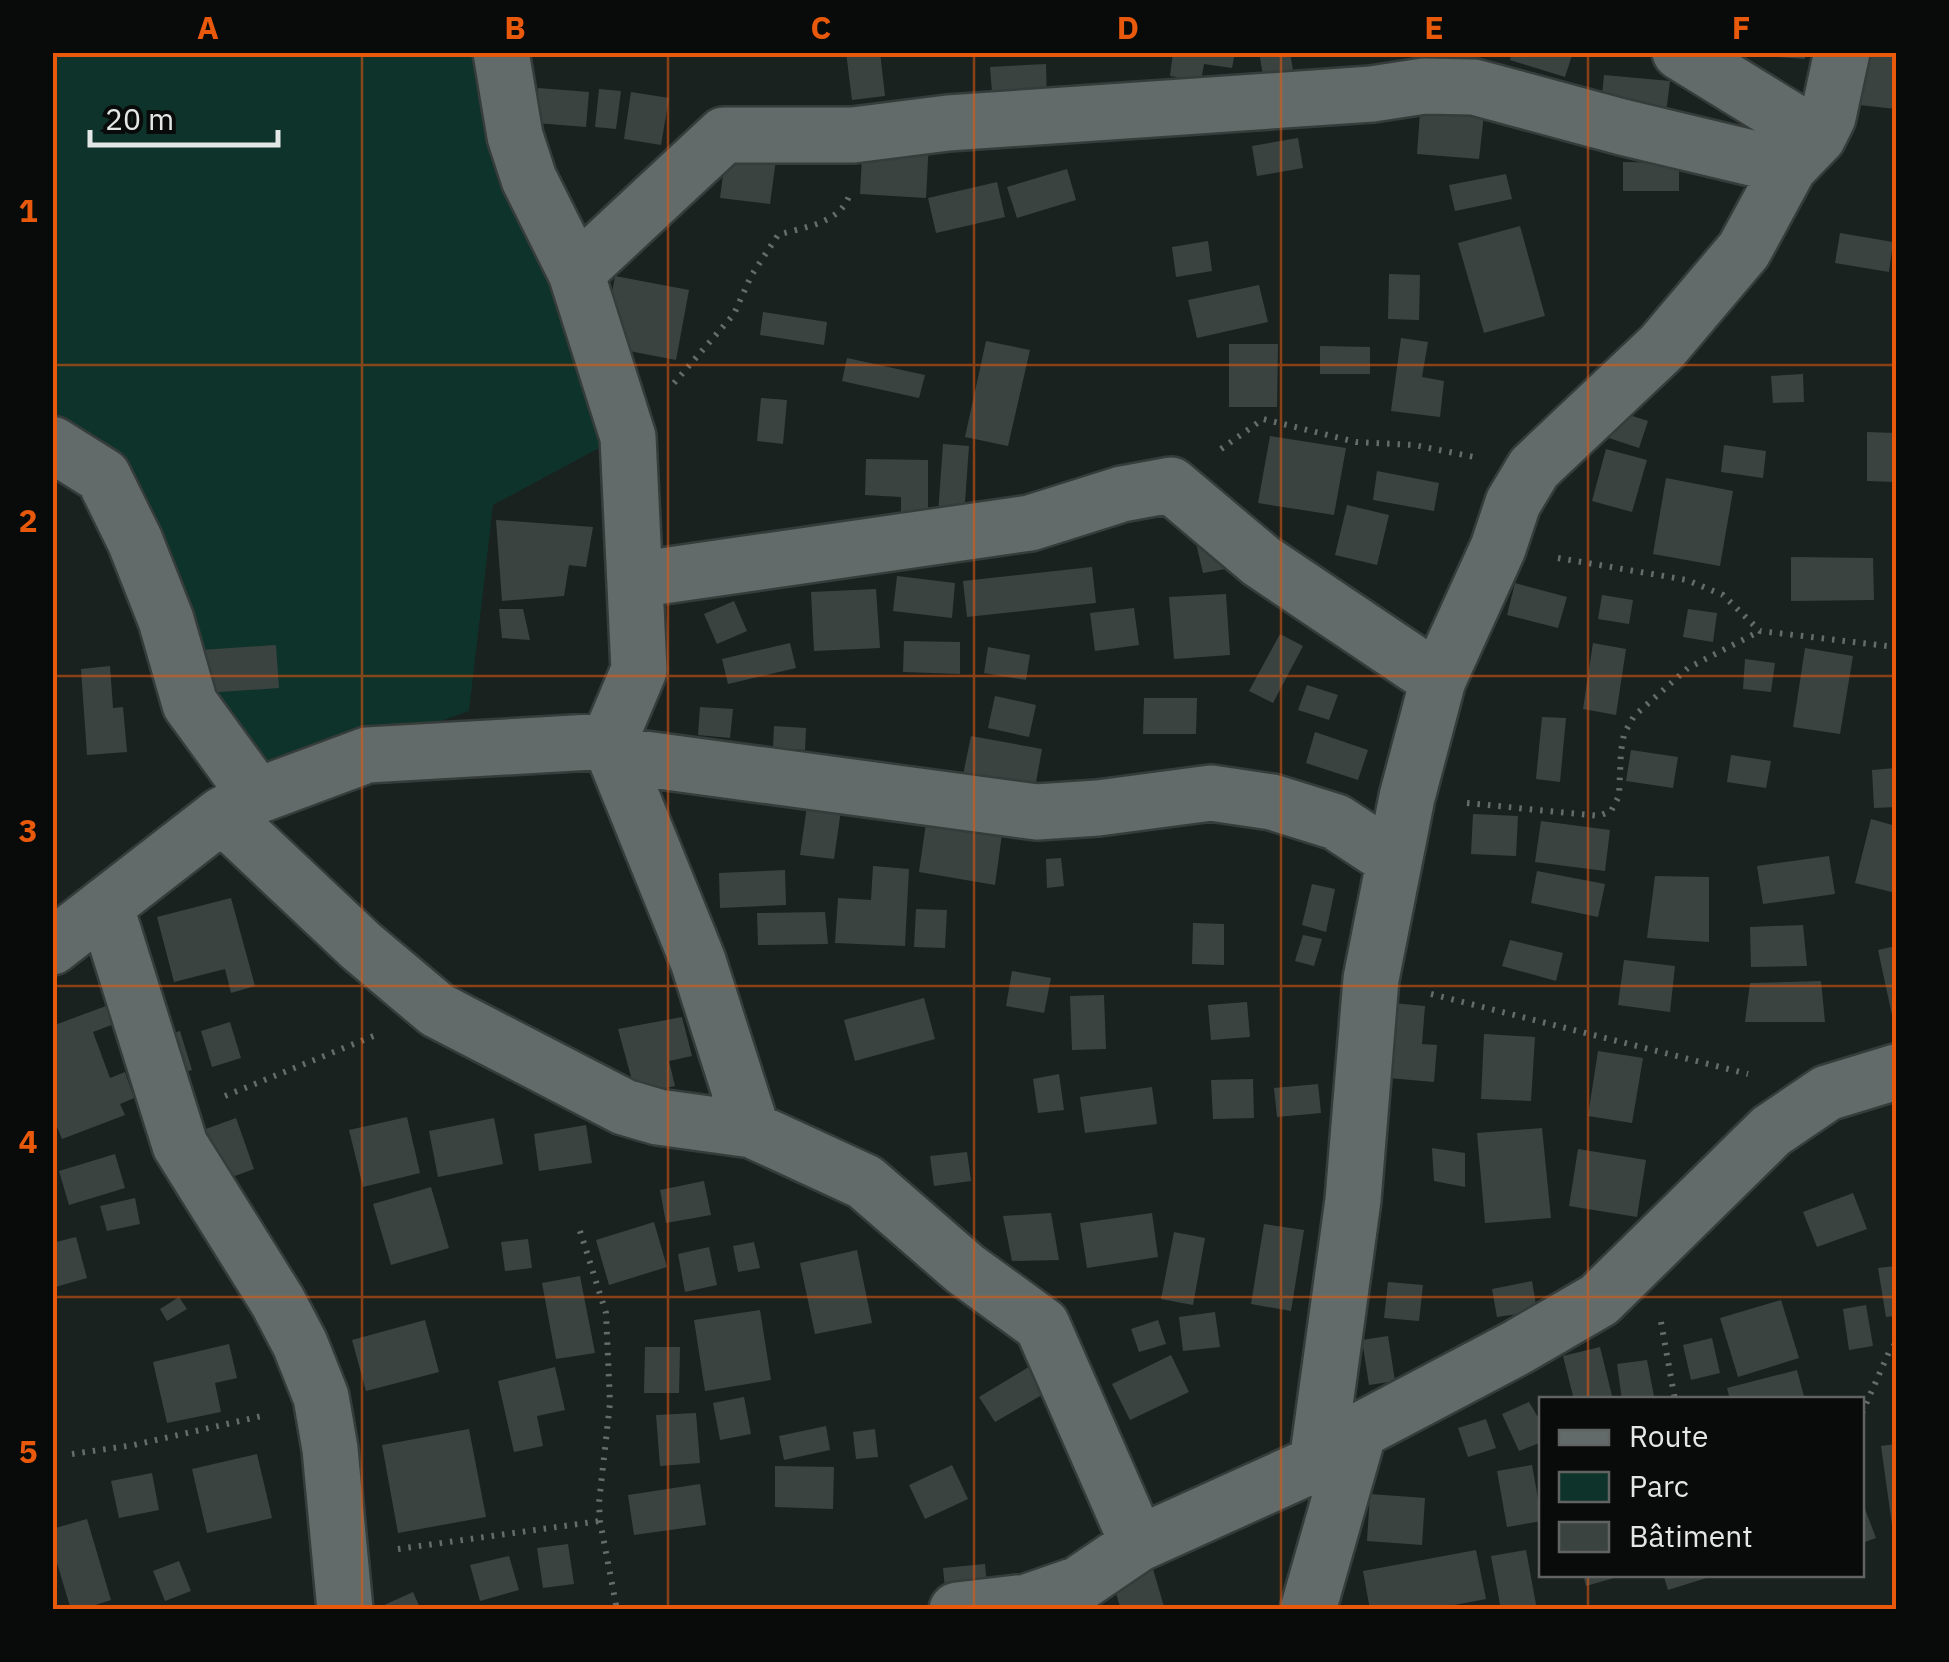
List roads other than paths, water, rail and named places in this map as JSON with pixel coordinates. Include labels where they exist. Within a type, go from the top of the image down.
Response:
[{"type":"street","points":[[501,52],[515,136],[529,179],[576,273],[628,436],[639,670],[612,748],[698,961],[752,1130]]},
{"type":"street","points":[[1680,52],[1803,152]]},
{"type":"street","points":[[1308,1610],[1338,1447],[1372,979],[1407,796],[1438,680],[1498,548],[1514,503],[1534,468],[1662,347],[1744,250],[1828,117],[1842,52]]},
{"type":"street","points":[[576,273],[724,135],[853,135],[948,123],[1335,97],[1424,86],[1474,87],[1622,127],[1803,152]]},
{"type":"street","points":[[52,444],[103,476],[135,541],[166,620],[190,704],[239,806],[361,946],[437,1010],[624,1107],[658,1118],[752,1130],[865,1182],[965,1268],[1042,1325],[1138,1544]]},
{"type":"street","points":[[635,580],[1030,524],[1122,494],[1172,484],[1261,561],[1438,680]]},
{"type":"street","points":[[52,948],[239,806],[367,756],[612,748],[1038,812],[1211,793],[1272,802],[1336,822],[1394,860]]},
{"type":"street","points":[[106,908],[180,1145],[278,1302],[300,1344],[320,1397],[330,1449],[343,1583]]},
{"type":"street","points":[[958,1610],[1027,1602],[1080,1584],[1138,1544],[1338,1447],[1518,1347],[1599,1300],[1771,1131],[1827,1094],[1896,1072]]}]
